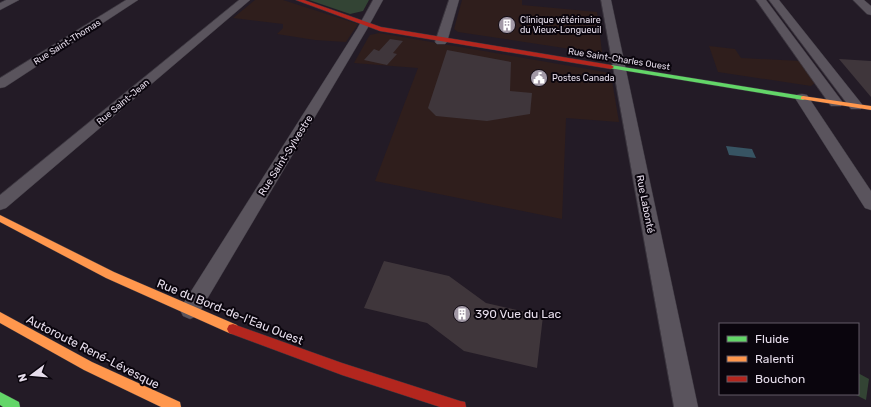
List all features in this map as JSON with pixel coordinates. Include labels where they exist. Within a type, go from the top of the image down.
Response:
[{"type":"main road","name":"Rue Saint-Charles Ouest","points":[[299,0],[366,23],[380,30],[442,38],[803,93],[836,103],[855,99]]},
{"type":"main road","name":"Rue Saint-Charles Ouest","points":[[823,91],[855,99],[871,108]]},
{"type":"main road","name":"Rue du Bord-de-l'Eau Ouest","points":[[0,218],[103,272],[190,310],[322,362],[460,407]]},
{"type":"main road","name":"Autoroute René-Lévesque","points":[[0,317],[88,366],[175,407]]},
{"type":"main road","points":[[0,398],[14,407]]},
{"type":"street","points":[[0,7],[14,0]]},
{"type":"street","name":"Rue Saint-Thomas","points":[[0,84],[133,0]]},
{"type":"street","name":"Rue Saint-Jean","points":[[0,204],[245,0]]},
{"type":"street","name":"Rue Saint-Sylvestre","points":[[190,310],[366,23],[378,0]]},
{"type":"street","points":[[442,38],[454,0]]},
{"type":"street","name":"Rue Labonté","points":[[606,0],[686,407]]},
{"type":"street","points":[[761,0],[823,91],[836,103]]},
{"type":"street","points":[[774,0],[855,99]]},
{"type":"street","points":[[858,0],[871,12]]},
{"type":"street","points":[[803,93],[871,204]]},
{"type":"shaded area","points":[[255,0],[283,0],[358,24],[346,42],[315,40],[277,34],[283,28],[283,24],[233,18]]},
{"type":"shaded area","points":[[462,0],[522,0],[522,5],[597,12],[602,52],[597,53],[458,32],[454,29]]},
{"type":"shaded area","points":[[379,33],[605,72],[611,75],[619,122],[566,118],[562,219],[375,181],[418,68],[354,63],[370,35]]},
{"type":"shaded area","points":[[709,46],[735,49],[741,58],[801,61],[815,83],[811,86],[718,72]]},
{"type":"green space","points":[[309,0],[369,0],[363,11],[350,14]]},
{"type":"green space","points":[[859,374],[869,379],[866,400],[856,395],[859,395]]},
{"type":"water","points":[[726,146],[752,149],[756,158],[729,155]]},
{"type":"building","points":[[390,39],[403,41],[393,53],[397,54],[387,65],[364,60],[374,49],[379,51]]},
{"type":"building","points":[[447,50],[511,62],[510,91],[532,93],[530,114],[487,121],[436,116],[428,108]]},
{"type":"building","points":[[839,59],[871,61],[871,97]]},
{"type":"building","name":"390 Vue du Lac","points":[[384,261],[449,276],[486,303],[543,316],[537,368],[464,351],[427,323],[364,308]]},
{"type":"traffic: fast","points":[[611,67],[803,98]]},
{"type":"traffic: fast","points":[[0,398],[14,407]]},
{"type":"traffic: slow","points":[[803,98],[871,108]]},
{"type":"traffic: slow","points":[[0,218],[110,275],[233,329]]},
{"type":"traffic: slow","points":[[0,317],[88,366],[175,407]]},
{"type":"traffic: jam","points":[[299,0],[380,29],[611,67]]},
{"type":"traffic: jam","points":[[233,329],[342,369],[460,407]]},
{"type":"place","name":"Clinique vétérinaire du Vieux-Longueuil","points":[[507,25]]},
{"type":"place","name":"Postes Canada","points":[[539,78]]},
{"type":"place","name":"390 Vue du Lac","points":[[462,314]]}]
